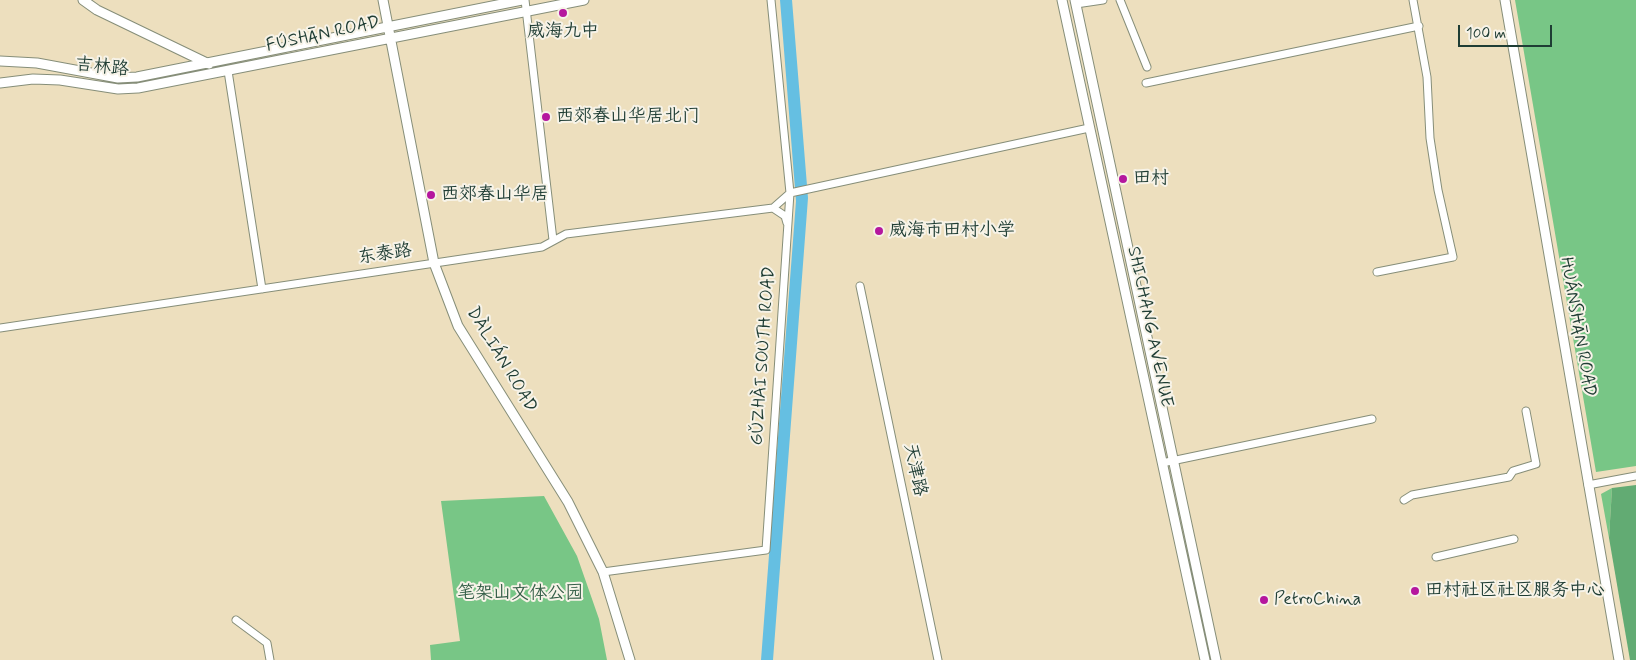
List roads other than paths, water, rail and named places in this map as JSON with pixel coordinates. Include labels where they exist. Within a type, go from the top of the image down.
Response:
[{"type":"main road","points":[[83,0],[98,10],[208,64],[228,71]]},
{"type":"main road","name":"DÀLIÁN ROAD","points":[[383,0],[388,38],[434,263],[458,326],[568,502],[603,572],[630,660]]},
{"type":"main road","name":"吉林路","points":[[0,61],[37,64],[118,78],[137,77],[524,0]]},
{"type":"main road","name":"FÚSHĀN ROAD","points":[[228,71],[526,10],[584,0]]},
{"type":"main road","name":"SHICHANG AVENUE","points":[[1062,0],[1088,128],[1205,660]]},
{"type":"main road","name":"HUÁNSHĀN ROAD","points":[[1505,0],[1619,660]]},
{"type":"main road","name":"SHICHANG AVENUE","points":[[1075,2],[1216,660]]},
{"type":"main road","name":"吉林路","points":[[0,83],[33,79],[60,80],[118,89],[181,81],[228,71]]},
{"type":"street","points":[[524,0],[553,240]]},
{"type":"street","name":"GǓZHÀI SOUTH ROAD","points":[[603,572],[766,550],[788,224],[792,193],[771,0]]},
{"type":"street","points":[[1075,2],[1103,0]]},
{"type":"street","points":[[1120,0],[1147,67]]},
{"type":"street","points":[[1378,272],[1453,257],[1438,190],[1431,146],[1427,77],[1413,0]]},
{"type":"street","points":[[1146,83],[1419,26]]},
{"type":"street","points":[[228,71],[262,289]]},
{"type":"street","points":[[788,224],[784,216],[772,208],[792,193],[1088,128]]},
{"type":"street","name":"东泰路","points":[[0,328],[542,247],[566,234],[772,208]]},
{"type":"street","name":"天津路","points":[[860,286],[938,660]]},
{"type":"street","points":[[1404,500],[1412,495],[1509,477],[1513,471],[1536,464],[1526,412]]},
{"type":"street","points":[[1162,463],[1372,419]]},
{"type":"street","points":[[1588,485],[1636,476]]},
{"type":"street","points":[[1436,557],[1514,539]]},
{"type":"street","points":[[236,620],[268,643],[270,660]]},
{"type":"water","points":[[780,0],[792,0],[808,198],[773,660],[761,660],[796,201]]},
{"type":"place","name":"威海九中","points":[[563,13]]},
{"type":"place","name":"西郊春山华居北门","points":[[546,117]]},
{"type":"place","name":"田村","points":[[1123,179]]},
{"type":"place","name":"西郊春山华居","points":[[431,195]]},
{"type":"place","name":"威海市田村小学","points":[[879,231]]},
{"type":"place","name":"田村社区社区服务中心","points":[[1415,591]]},
{"type":"place","name":"PetroChina","points":[[1264,600]]},
{"type":"park label","name":"笔架山文体公园","points":[[520,594]]}]
